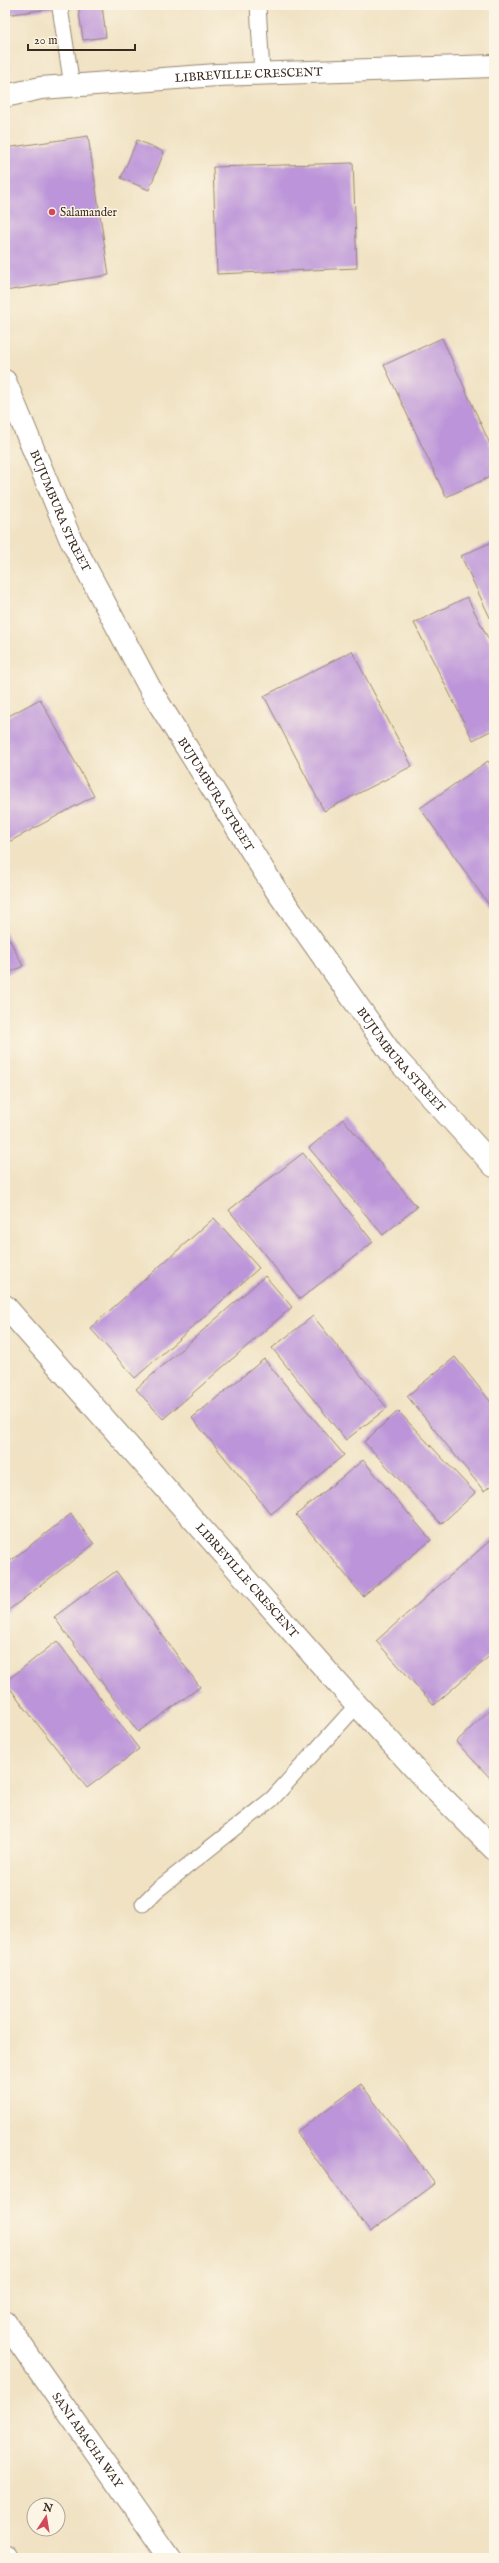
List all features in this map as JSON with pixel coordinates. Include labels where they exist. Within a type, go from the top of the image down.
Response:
[{"type":"main road","name":"LIBREVILLE CRESCENT","points":[[5,96],[41,88],[262,73],[494,66]]},
{"type":"main road","name":"BUJUMBURA STREET","points":[[5,381],[70,538],[170,722],[276,890],[392,1053],[494,1166]]},
{"type":"main road","name":"LIBREVILLE CRESCENT","points":[[5,1306],[357,1705],[427,1782],[494,1850]]},
{"type":"main road","name":"SANI ABACHA WAY","points":[[5,2322],[170,2558]]},
{"type":"lane","points":[[258,5],[262,73]]},
{"type":"lane","points":[[60,8],[72,86]]},
{"type":"lane","points":[[494,59],[494,66]]},
{"type":"lane","points":[[144,1904],[157,1890],[272,1799],[357,1705]]},
{"type":"building","points":[[5,5],[71,5],[71,6],[5,15]]},
{"type":"building","points":[[78,5],[102,5],[106,37],[83,40]]},
{"type":"building","name":"Salamander","points":[[88,136],[109,275],[5,291],[5,148]]},
{"type":"building","points":[[137,140],[164,152],[149,190],[121,178]]},
{"type":"building","points":[[353,163],[357,268],[217,274],[213,167]]},
{"type":"building","points":[[442,338],[494,453],[494,475],[446,497],[384,365]]},
{"type":"building","points":[[494,541],[494,626],[461,556]]},
{"type":"building","points":[[467,597],[494,650],[494,729],[473,740],[414,623]]},
{"type":"building","points":[[352,651],[412,766],[324,811],[264,696]]},
{"type":"building","points":[[40,699],[94,796],[5,844],[5,718]]},
{"type":"building","points":[[488,761],[494,770],[494,912],[420,808]]},
{"type":"building","points":[[5,931],[23,966],[5,975]]},
{"type":"building","points":[[343,1119],[417,1207],[383,1235],[309,1148]]},
{"type":"building","points":[[303,1153],[373,1242],[300,1299],[229,1210]]},
{"type":"building","points":[[214,1218],[259,1268],[135,1378],[90,1328]]},
{"type":"building","points":[[265,1276],[292,1307],[163,1419],[136,1389]]},
{"type":"building","points":[[313,1316],[387,1408],[346,1440],[272,1348]]},
{"type":"building","points":[[455,1357],[494,1406],[494,1483],[484,1491],[407,1396]]},
{"type":"building","points":[[264,1359],[344,1455],[271,1514],[192,1418]]},
{"type":"building","points":[[398,1411],[475,1493],[441,1524],[364,1442]]},
{"type":"building","points":[[363,1460],[431,1540],[363,1596],[296,1515]]},
{"type":"building","points":[[71,1514],[94,1544],[5,1613],[5,1565]]},
{"type":"building","points":[[494,1537],[494,1652],[434,1705],[376,1641]]},
{"type":"building","points":[[116,1571],[200,1687],[138,1732],[54,1617]]},
{"type":"building","points":[[57,1641],[139,1749],[87,1788],[5,1682]]},
{"type":"building","points":[[494,1706],[494,1782],[456,1742]]},
{"type":"building","points":[[361,2084],[435,2184],[370,2232],[296,2132]]},
{"type":"place","name":"Salamander","points":[[52,212]]}]
